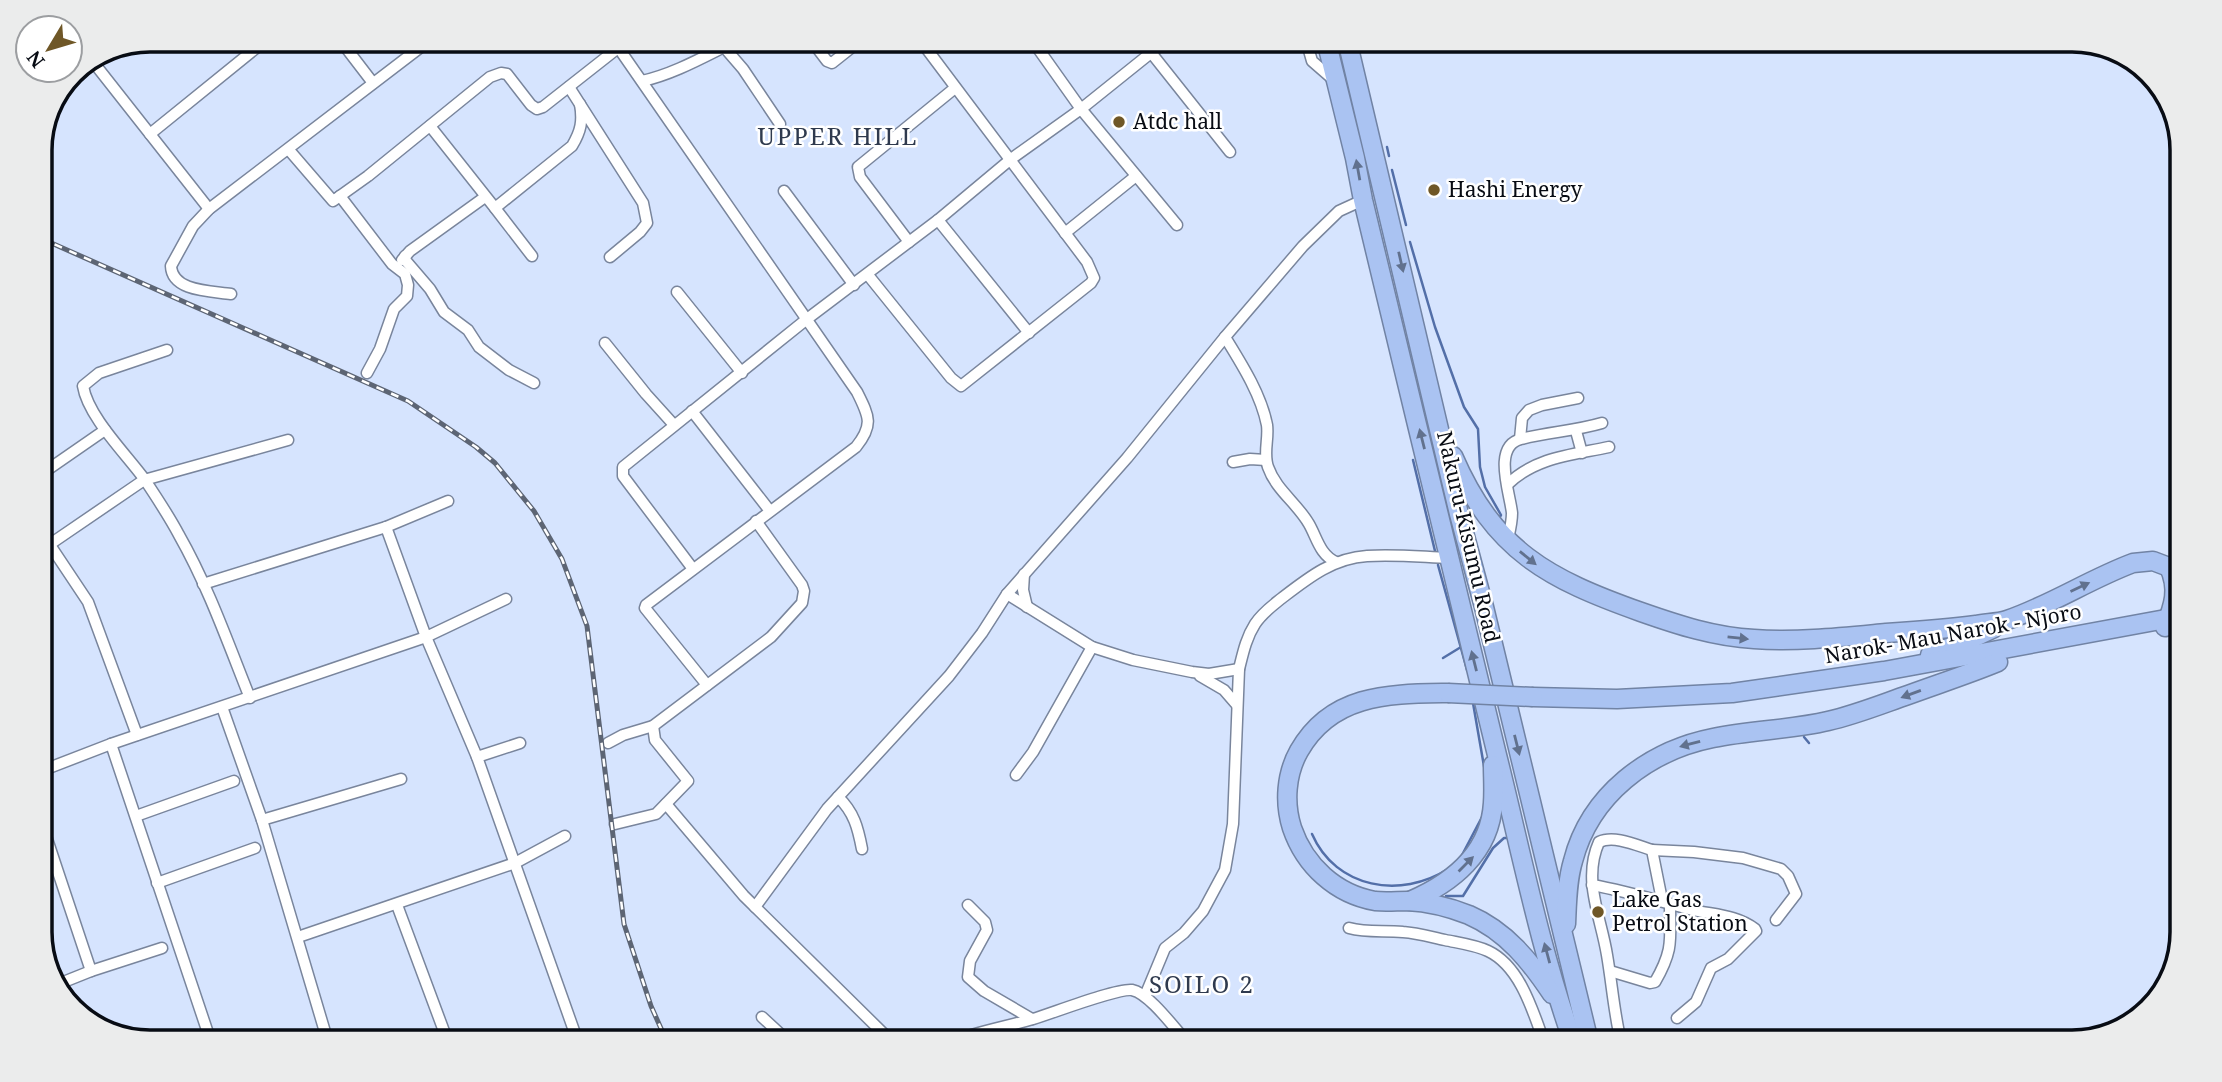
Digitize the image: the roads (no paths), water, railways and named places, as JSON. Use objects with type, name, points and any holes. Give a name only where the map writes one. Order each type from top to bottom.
[{"type":"highway","name":"Nakuru-Kisumu Road","points":[[1328,52],[1448,558],[1560,1006],[1569,1030]]},
{"type":"highway","name":"Nakuru-Kisumu Road","points":[[1350,52],[1459,514],[1586,1030]]},
{"type":"highway","points":[[1438,420],[1454,460],[1474,497],[1508,540],[1543,570],[1577,589],[1694,629],[1729,637],[1754,639],[1823,638],[2006,621]]},
{"type":"highway","points":[[1884,671],[1962,643],[2133,563],[2147,561],[2170,568]]},
{"type":"highway","name":"Narok- Mau Narok - Njoro","points":[[1560,1006],[1519,950],[1497,930],[1441,905],[1377,901],[1353,895],[1341,890],[1322,875],[1308,859],[1293,830],[1289,815],[1289,777],[1305,741],[1320,724],[1344,708],[1381,696],[1448,693],[1617,699],[1848,687],[1998,662],[2170,623]]},
{"type":"highway","name":"Narok- Mau Narok - Njoro","points":[[1732,693],[1884,671],[2170,623]]},
{"type":"highway","points":[[1564,945],[1569,882],[1577,849],[1593,816],[1615,789],[1634,772],[1678,747],[1714,738],[1790,729],[1830,721],[1998,662]]},
{"type":"highway","points":[[1410,901],[1430,892],[1456,874],[1475,856],[1481,845],[1493,803],[1495,746]]},
{"type":"street","points":[[150,134],[251,52]]},
{"type":"street","points":[[349,52],[373,83]]},
{"type":"street","points":[[232,294],[194,289],[179,282],[171,273],[171,266],[193,226],[209,209],[414,52]]},
{"type":"street","points":[[289,150],[333,201],[495,74],[507,74],[531,106],[544,107],[606,52]]},
{"type":"street","points":[[621,52],[857,392],[867,413],[868,430],[856,447],[645,606],[707,685]]},
{"type":"street","points":[[642,82],[709,52]]},
{"type":"street","points":[[731,52],[780,124]]},
{"type":"street","points":[[820,52],[832,63],[846,52]]},
{"type":"street","points":[[868,275],[958,385],[963,385],[1094,278],[1089,265],[929,52]]},
{"type":"street","points":[[1041,52],[1081,108],[1177,225]]},
{"type":"street","points":[[693,569],[623,476],[622,467],[807,319],[938,220],[1011,159],[1152,52]]},
{"type":"street","points":[[1309,52],[1312,61],[1336,82]]},
{"type":"street","points":[[1150,54],[1230,152]]},
{"type":"street","points":[[98,68],[209,209]]},
{"type":"street","points":[[569,87],[643,203],[646,214],[648,223],[610,257]]},
{"type":"street","points":[[909,242],[860,177],[859,167],[955,88]]},
{"type":"street","points":[[495,208],[572,146],[583,121],[580,104]]},
{"type":"street","points":[[430,126],[532,256]]},
{"type":"street","points":[[1065,233],[1136,176]]},
{"type":"street","points":[[784,191],[854,285]]},
{"type":"street","points":[[340,196],[392,264],[407,278],[407,296],[394,309],[380,349],[367,373]]},
{"type":"street","points":[[399,269],[405,256],[485,197]]},
{"type":"street","points":[[755,907],[838,797],[949,676],[982,633],[1007,594],[1127,458],[1225,337],[1325,223],[1339,211],[1363,200]]},
{"type":"street","points":[[938,220],[1028,333]]},
{"type":"street","points":[[405,256],[444,312],[468,330],[479,347],[509,370],[534,383]]},
{"type":"street","points":[[677,292],[742,373]]},
{"type":"street","points":[[1225,337],[1252,386],[1264,415],[1267,427],[1266,460],[1273,477],[1310,524],[1328,559],[1336,562]]},
{"type":"street","points":[[605,343],[674,425]]},
{"type":"street","points":[[167,350],[99,373],[83,387],[105,430],[144,480],[179,534],[203,584],[250,698]]},
{"type":"street","points":[[1520,439],[1522,418],[1529,410],[1578,398]]},
{"type":"street","points":[[692,411],[770,511]]},
{"type":"street","points":[[1508,540],[1512,523],[1506,454],[1510,446],[1520,439],[1576,431],[1602,423]]},
{"type":"street","points":[[53,466],[105,430]]},
{"type":"street","points":[[1576,431],[1582,453]]},
{"type":"street","points":[[53,543],[144,480],[288,440]]},
{"type":"street","points":[[1508,484],[1535,464],[1609,447]]},
{"type":"street","points":[[1233,462],[1266,460]]},
{"type":"street","points":[[203,584],[386,527],[448,501]]},
{"type":"street","points":[[608,743],[653,726],[771,637],[802,603],[802,585],[756,521]]},
{"type":"street","points":[[386,527],[426,637],[477,757],[574,1030]]},
{"type":"street","points":[[1145,996],[1166,948],[1184,933],[1203,911],[1225,870],[1233,824],[1239,669],[1250,632],[1266,610],[1315,573],[1336,562],[1367,556],[1448,558]]},
{"type":"street","points":[[53,558],[88,602],[137,735]]},
{"type":"street","points":[[1024,574],[1023,590],[1028,608]]},
{"type":"street","points":[[1007,594],[1092,647],[1133,660],[1192,672],[1209,674],[1239,669]]},
{"type":"street","points":[[53,766],[426,637],[506,599]]},
{"type":"street","points":[[1016,775],[1033,752],[1092,647]]},
{"type":"street","points":[[1192,672],[1224,690],[1238,706]]},
{"type":"street","points":[[222,707],[262,820],[324,1030]]},
{"type":"street","points":[[615,824],[652,816],[688,780],[655,740],[653,726]]},
{"type":"street","points":[[477,757],[520,743]]},
{"type":"street","points":[[111,744],[207,1030]]},
{"type":"street","points":[[262,820],[401,779]]},
{"type":"street","points":[[136,816],[234,781]]},
{"type":"street","points":[[838,797],[851,811],[862,849]]},
{"type":"street","points":[[666,804],[755,907],[880,1030]]},
{"type":"street","points":[[298,937],[514,863],[565,836]]},
{"type":"street","points":[[1619,1030],[1592,886],[1594,852],[1601,840],[1627,842],[1652,850],[1743,858],[1781,869],[1788,876],[1796,894],[1776,920]]},
{"type":"street","points":[[157,883],[255,848]]},
{"type":"street","points":[[1610,971],[1650,983],[1655,982],[1666,963],[1671,946],[1666,902],[1652,850]]},
{"type":"street","points":[[53,860],[90,971]]},
{"type":"street","points":[[1592,886],[1727,916],[1752,926],[1756,931],[1728,959],[1712,968],[1696,1002],[1677,1018]]},
{"type":"street","points":[[397,905],[444,1030]]},
{"type":"street","points":[[968,905],[985,922],[987,930],[970,961],[968,976],[984,991],[1032,1019]]},
{"type":"street","points":[[1349,928],[1371,932],[1408,932],[1487,951],[1507,966],[1521,986],[1539,1030]]},
{"type":"street","points":[[66,981],[162,948]]},
{"type":"street","points":[[986,1030],[1032,1019],[1116,992],[1132,990],[1145,996],[1176,1030]]},
{"type":"street","points":[[762,1017],[776,1030]]},
{"type":"waterway","points":[[1387,147],[1389,156]]},
{"type":"waterway","points":[[1392,170],[1406,225]]},
{"type":"waterway","points":[[1410,242],[1435,327],[1464,407],[1478,429],[1480,467],[1485,487],[1501,515],[1498,520]]},
{"type":"waterway","points":[[1413,460],[1435,551]]},
{"type":"waterway","points":[[1438,565],[1467,670]]},
{"type":"waterway","points":[[1443,658],[1461,647]]},
{"type":"waterway","points":[[1473,703],[1485,772]]},
{"type":"waterway","points":[[1804,737],[1809,743]]},
{"type":"waterway","points":[[1461,857],[1482,817]]},
{"type":"waterway","points":[[1312,834],[1323,853],[1337,867],[1353,877],[1371,883],[1391,886],[1410,884],[1448,869]]},
{"type":"waterway","points":[[1446,896],[1463,896],[1493,848],[1504,838],[1510,838]]},
{"type":"railway","points":[[53,244],[408,401],[495,463],[534,511],[562,559],[587,626],[624,924],[662,1030]]},
{"type":"place","name":"Atdc hall","points":[[1119,122]]},
{"type":"place","name":"Hashi Energy","points":[[1434,190]]},
{"type":"place","name":"Lake Gas Petrol Station","points":[[1598,912]]},
{"type":"district","name":"UPPER HILL","points":[[838,137]]},
{"type":"district","name":"SOILO 2","points":[[1202,985]]}]
